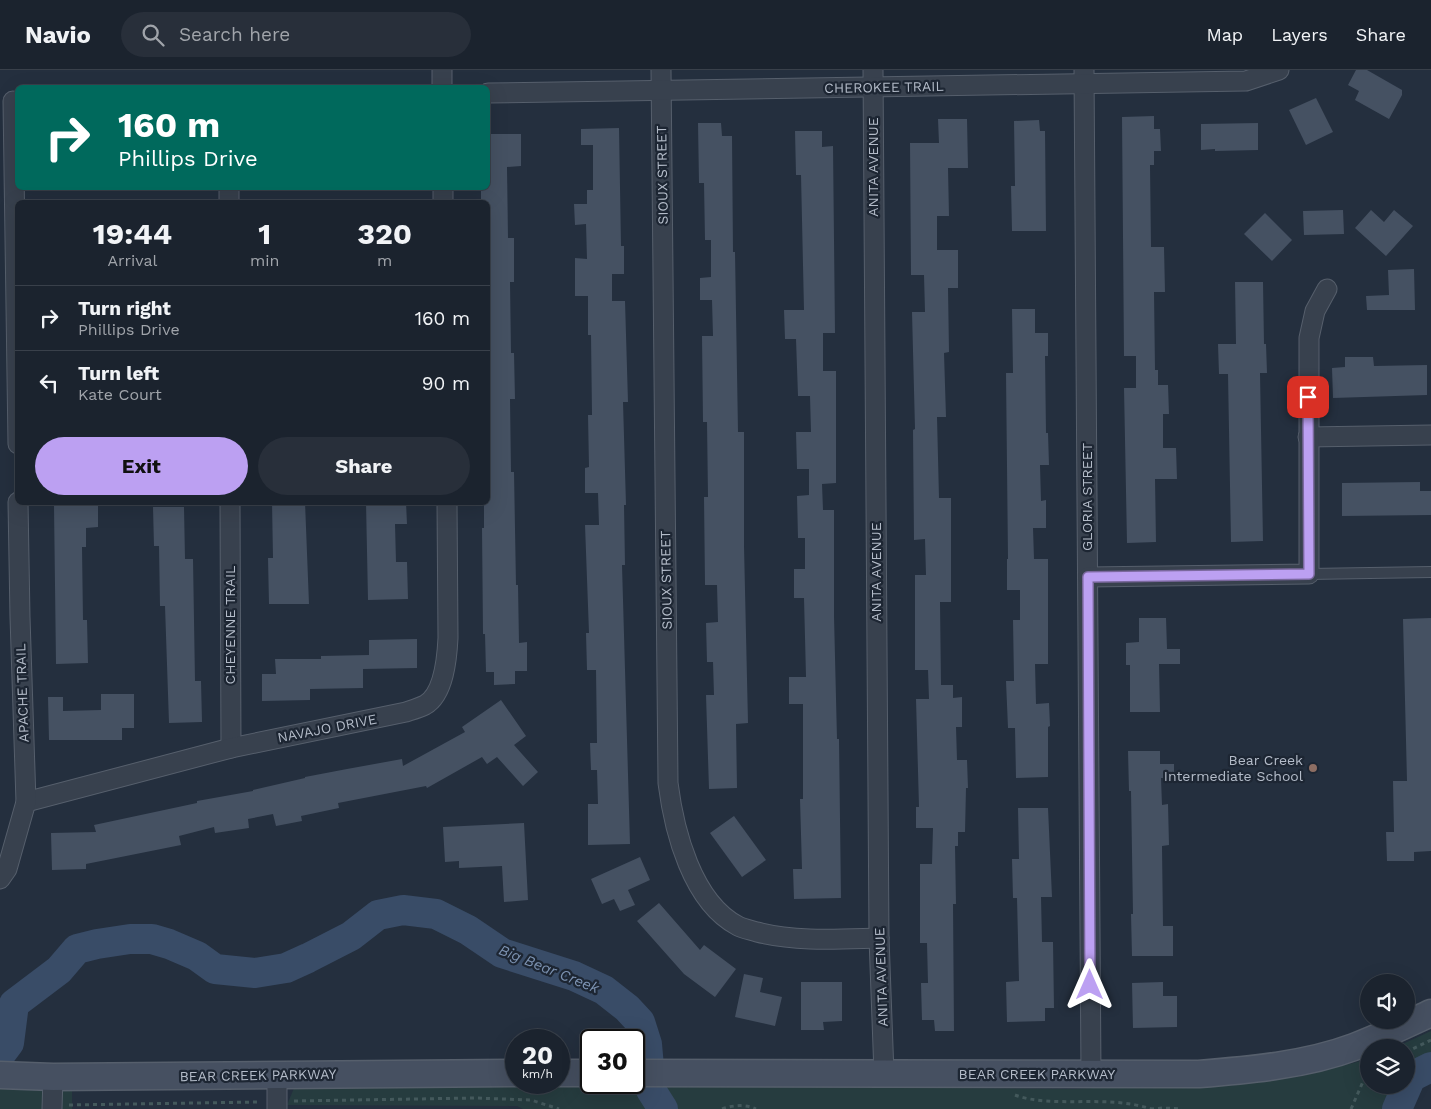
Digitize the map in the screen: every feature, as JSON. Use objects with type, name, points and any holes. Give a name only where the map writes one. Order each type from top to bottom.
[{"type":"main road","name":"BEAR CREEK PARKWAY","points":[[645,1073],[1199,1074],[1249,1070],[1302,1061],[1352,1048],[1431,1013]]},
{"type":"main road","name":"BEAR CREEK PARKWAY","points":[[7,1075],[53,1077],[505,1074]]},
{"type":"street","points":[[442,70],[442,85]]},
{"type":"street","name":"SIOUX STREET","points":[[660,70],[668,783],[677,833],[700,888],[709,903],[739,927],[796,938],[879,938]]},
{"type":"street","name":"CHEROKEE TRAIL","points":[[490,93],[661,90],[873,78],[1084,77],[1246,81],[1279,70]]},
{"type":"street","name":"GLORIA STREET","points":[[1084,77],[1090,1074]]},
{"type":"street","name":"ANITA AVENUE","points":[[873,78],[879,938],[884,1074]]},
{"type":"street","points":[[10,101],[15,315]]},
{"type":"street","points":[[1088,577],[1309,574],[1309,338],[1315,311],[1327,289]]},
{"type":"street","points":[[1308,437],[1431,435]]},
{"type":"street","name":"APACHE TRAIL","points":[[0,879],[7,869],[26,802],[18,505]]},
{"type":"street","name":"CHEYENNE TRAIL","points":[[230,505],[231,748]]},
{"type":"street","name":"NAVAJO DRIVE","points":[[26,802],[231,748],[406,712],[426,705],[434,695],[443,673],[446,659],[448,638],[447,505]]},
{"type":"street","points":[[277,1075],[278,1105]]},
{"type":"street","points":[[52,1107],[53,1077]]},
{"type":"lane","points":[[1309,574],[1431,572]]},
{"type":"path","points":[[1415,1048],[1431,1040]]},
{"type":"path","points":[[1351,1109],[1360,1088]]},
{"type":"path","points":[[1009,1090],[1022,1100],[1036,1105],[1130,1104],[1151,1109],[1182,1109]]},
{"type":"path","points":[[52,1107],[278,1105],[475,1098],[531,1100],[559,1109]]},
{"type":"path","points":[[722,1109],[733,1105],[750,1106],[756,1109]]},
{"type":"green space","points":[[1431,1031],[1431,1067],[1415,1075],[1415,1039]]},
{"type":"green space","points":[[1360,1061],[1360,1094],[1404,1094],[1397,1109],[523,1109],[517,1106],[287,1105],[294,1088],[505,1087],[505,1094],[570,1094],[570,1086],[580,1086],[580,1094],[645,1094],[645,1086],[1074,1089],[1298,1077]]},
{"type":"green space","points":[[0,1089],[72,1089],[72,1109],[0,1109]]},
{"type":"building","points":[[1356,70],[1367,70],[1402,90],[1402,95],[1389,119],[1355,100],[1359,91],[1348,85]]},
{"type":"building","points":[[1316,98],[1333,132],[1306,145],[1289,110]]},
{"type":"building","points":[[1154,116],[1154,129],[1160,129],[1161,151],[1154,151],[1154,165],[1150,165],[1151,247],[1164,247],[1165,292],[1154,292],[1155,370],[1158,370],[1158,385],[1168,385],[1169,414],[1163,414],[1163,448],[1176,448],[1177,479],[1155,479],[1156,542],[1127,543],[1124,388],[1136,388],[1136,356],[1124,356],[1122,117]]},
{"type":"building","points":[[938,119],[967,119],[968,168],[948,168],[949,216],[937,216],[937,250],[958,250],[958,288],[948,288],[949,352],[944,353],[946,417],[937,417],[939,498],[951,498],[951,602],[940,602],[941,685],[953,685],[953,698],[962,697],[962,727],[956,727],[957,760],[967,760],[968,788],[966,788],[965,832],[958,832],[958,846],[955,846],[956,904],[953,904],[954,1031],[935,1031],[934,1020],[922,1020],[921,983],[928,983],[927,943],[920,943],[920,864],[932,864],[933,828],[916,828],[916,807],[919,807],[916,699],[929,699],[928,670],[915,670],[915,575],[926,575],[925,539],[914,540],[913,430],[915,429],[912,312],[925,312],[924,275],[911,275],[910,143],[939,143]]},
{"type":"building","points":[[1039,120],[1040,131],[1045,131],[1046,231],[1012,231],[1011,186],[1015,186],[1014,121]]},
{"type":"building","points":[[698,123],[721,123],[722,136],[732,136],[738,432],[744,432],[744,546],[748,723],[736,724],[737,788],[709,789],[706,695],[714,695],[713,662],[707,662],[706,623],[718,622],[717,585],[705,585],[704,497],[708,497],[707,422],[703,422],[702,336],[713,336],[712,300],[700,300],[700,278],[711,277],[711,240],[705,240],[704,183],[699,183]]},
{"type":"building","points":[[1258,123],[1258,150],[1201,150],[1201,124]]},
{"type":"building","points":[[619,128],[621,246],[624,246],[624,274],[612,274],[612,301],[625,301],[628,402],[623,402],[626,505],[624,505],[625,565],[622,565],[630,844],[588,845],[588,804],[598,804],[597,770],[591,770],[590,743],[597,743],[596,670],[587,670],[586,633],[589,633],[585,525],[599,525],[598,493],[585,493],[585,468],[589,467],[588,415],[592,415],[591,335],[588,335],[588,296],[575,296],[575,258],[587,259],[586,224],[575,225],[574,204],[587,204],[587,190],[593,190],[593,145],[581,145],[581,129]]},
{"type":"building","points":[[795,131],[822,131],[822,147],[833,146],[835,333],[823,333],[823,371],[836,371],[836,483],[822,484],[823,510],[834,510],[834,616],[837,739],[839,739],[841,898],[794,899],[793,869],[802,869],[800,799],[803,799],[803,704],[789,704],[789,677],[806,677],[804,598],[794,598],[794,569],[805,569],[805,538],[798,538],[797,496],[809,495],[809,469],[797,469],[796,432],[811,432],[810,396],[798,396],[796,339],[785,339],[784,310],[804,310],[801,175],[796,175]]},
{"type":"building","points":[[490,134],[521,134],[521,166],[507,167],[508,238],[514,238],[514,282],[510,282],[511,353],[514,353],[515,399],[510,399],[511,472],[514,472],[519,643],[527,642],[527,671],[515,671],[515,684],[494,685],[494,672],[486,672],[485,634],[483,634],[482,528],[484,528],[484,505],[490,505],[490,200],[481,200],[481,190],[490,190]]},
{"type":"building","points":[[1343,210],[1344,234],[1304,235],[1303,211]]},
{"type":"building","points":[[1371,210],[1384,222],[1394,210],[1413,226],[1386,256],[1355,228]]},
{"type":"building","points":[[1265,213],[1292,240],[1272,261],[1244,234]]},
{"type":"building","points":[[1414,269],[1415,310],[1367,310],[1366,296],[1389,295],[1388,270]]},
{"type":"building","points":[[1235,282],[1263,282],[1264,344],[1266,344],[1267,373],[1260,373],[1263,541],[1231,542],[1228,374],[1219,374],[1218,344],[1236,344]]},
{"type":"building","points":[[1012,309],[1035,309],[1035,333],[1048,333],[1048,356],[1045,356],[1046,433],[1048,433],[1049,465],[1040,465],[1041,501],[1046,500],[1046,528],[1033,528],[1034,559],[1048,559],[1048,664],[1035,664],[1036,704],[1049,703],[1048,777],[1016,778],[1015,728],[1008,728],[1006,681],[1014,681],[1013,620],[1020,620],[1020,590],[1007,590],[1006,373],[1013,373]]},
{"type":"building","points":[[1345,357],[1373,357],[1374,366],[1427,365],[1427,395],[1333,398],[1332,368],[1345,367]]},
{"type":"building","points":[[1420,482],[1420,491],[1431,491],[1431,515],[1342,516],[1342,483]]},
{"type":"building","points":[[272,505],[305,505],[309,604],[269,604],[268,558],[273,558]]},
{"type":"building","points":[[366,505],[406,505],[407,524],[395,524],[396,562],[407,562],[408,599],[368,600]]},
{"type":"building","points":[[54,506],[98,506],[98,527],[86,528],[86,547],[82,547],[83,620],[87,620],[88,663],[56,664]]},
{"type":"building","points":[[153,507],[184,507],[185,559],[193,559],[195,681],[201,681],[202,722],[169,723],[165,606],[160,606],[159,546],[154,546]]},
{"type":"building","points":[[1139,618],[1166,618],[1167,649],[1180,649],[1180,664],[1159,664],[1160,712],[1130,712],[1130,665],[1126,665],[1126,643],[1139,642]]},
{"type":"building","points":[[1431,618],[1431,851],[1414,852],[1414,861],[1387,861],[1386,832],[1394,832],[1393,781],[1407,781],[1403,619]]},
{"type":"building","points":[[417,639],[417,668],[363,669],[363,688],[310,689],[310,700],[262,701],[262,674],[276,674],[275,659],[321,659],[321,656],[369,655],[369,640]]},
{"type":"building","points":[[101,694],[134,694],[134,728],[122,728],[122,740],[49,740],[48,697],[63,697],[63,711],[101,710]]},
{"type":"building","points":[[501,700],[526,736],[514,745],[538,772],[523,786],[497,757],[487,764],[482,757],[427,788],[426,786],[338,803],[339,808],[301,816],[302,821],[276,826],[273,814],[248,819],[249,828],[215,833],[214,827],[179,836],[181,845],[86,864],[86,869],[52,870],[51,833],[96,832],[94,825],[347,769],[402,759],[403,766],[465,732],[462,727]]},
{"type":"building","points":[[1128,751],[1160,751],[1160,764],[1174,764],[1174,778],[1161,778],[1162,805],[1168,804],[1169,845],[1162,846],[1163,926],[1173,926],[1173,956],[1132,956],[1131,791],[1129,791]]},
{"type":"building","points":[[1018,808],[1048,808],[1052,897],[1041,897],[1042,942],[1053,942],[1054,1008],[1045,1008],[1045,1021],[1007,1022],[1006,982],[1019,981],[1017,898],[1013,898],[1012,859],[1019,859]]},
{"type":"building","points":[[734,816],[766,860],[742,877],[710,833]]},
{"type":"building","points":[[524,823],[528,900],[504,902],[502,866],[459,868],[459,861],[445,862],[443,827]]},
{"type":"building","points":[[640,857],[650,880],[628,890],[635,905],[620,911],[614,899],[602,904],[591,879]]},
{"type":"building","points":[[659,903],[700,950],[704,945],[736,969],[715,997],[684,974],[637,921]]},
{"type":"building","points":[[744,974],[763,978],[760,992],[782,997],[775,1026],[735,1017]]},
{"type":"building","points":[[801,982],[842,982],[842,1021],[823,1022],[824,1030],[801,1030]]},
{"type":"building","points":[[1163,982],[1163,996],[1177,996],[1177,1027],[1133,1028],[1132,983]]},
{"type":"waterway","name":"Big Bear Creek","points":[[0,1055],[9,1043],[14,1004],[59,970],[77,949],[130,939],[152,939],[197,956],[215,969],[255,973],[286,968],[351,936],[378,915],[403,910],[436,914],[468,930],[502,953],[574,976],[604,990],[627,1008],[640,1022],[647,1044],[651,1090],[663,1109]]},
{"type":"waterway","name":"Big Bear Creek","points":[[1397,1109],[1411,1077],[1431,1067]]},
{"type":"place","name":"Bear Creek Intermediate School","points":[[1313,768]]},
{"type":"route","points":[[1090,985],[1088,577],[1309,574],[1308,397]]}]
